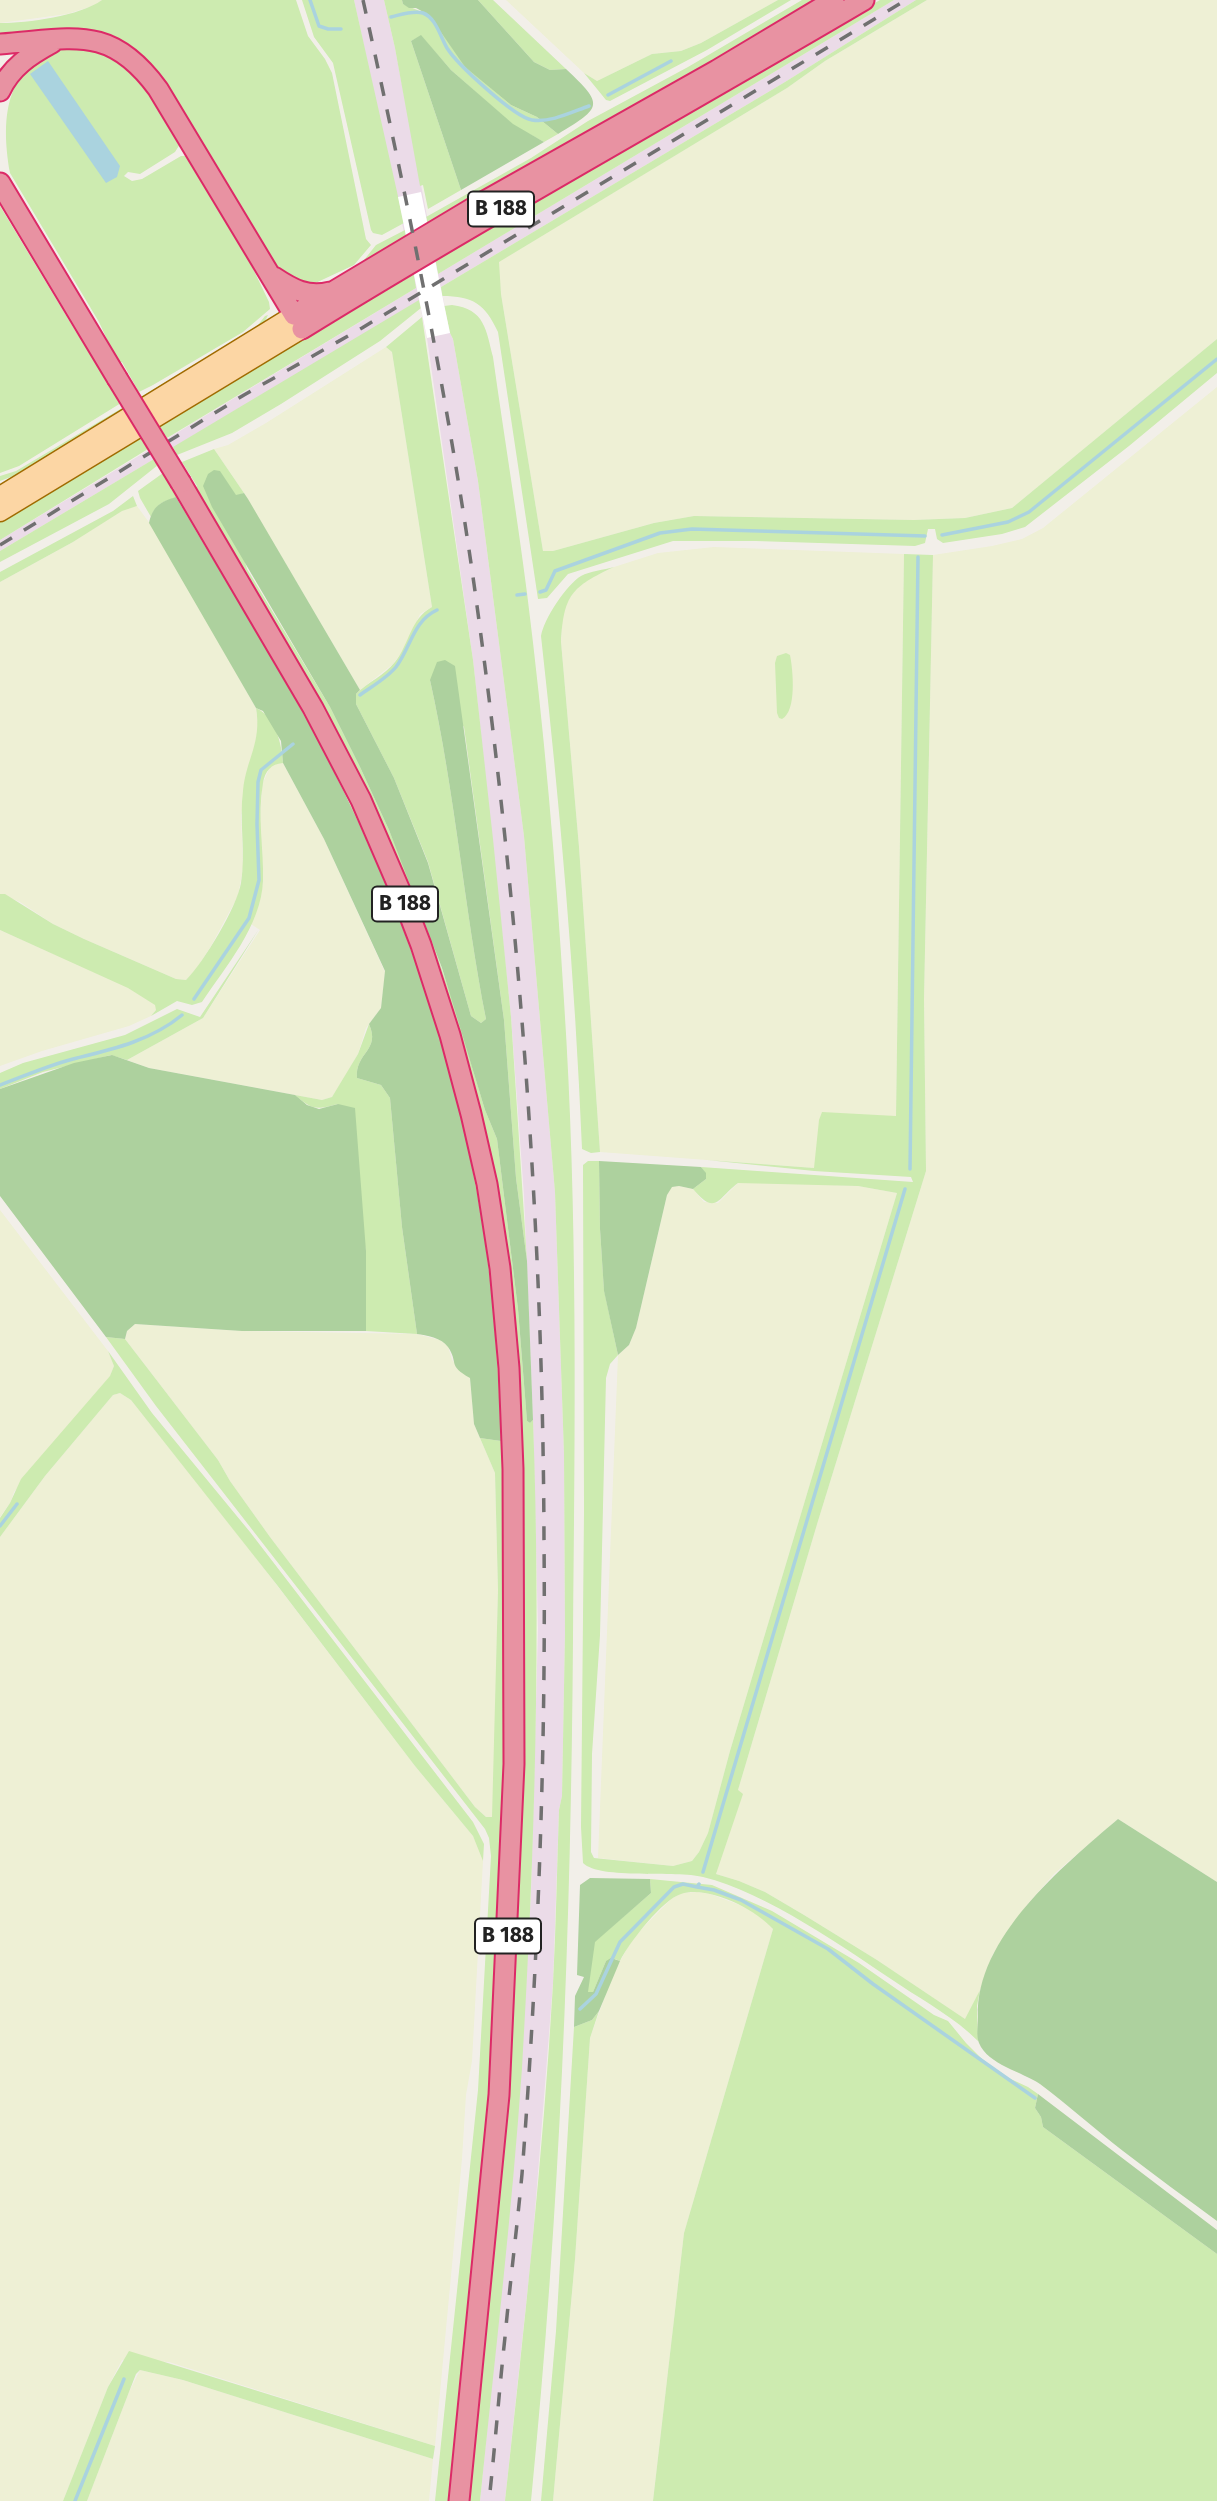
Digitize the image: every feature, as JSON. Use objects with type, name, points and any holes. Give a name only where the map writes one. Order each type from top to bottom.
[{"type":"highway","name":"B 188","points":[[298,322],[336,290],[529,175],[717,70],[834,0]]},
{"type":"highway","name":"B 188","points":[[298,322],[713,89],[864,0]]},
{"type":"highway","points":[[0,44],[84,38],[112,46],[137,62],[159,89],[298,322]]},
{"type":"highway","points":[[0,90],[11,72],[23,60],[58,40]]},
{"type":"highway","name":"B 188","points":[[0,183],[313,708],[361,800],[421,944],[450,1035],[488,1184],[500,1268],[510,1380],[513,1456],[514,1764],[499,2095],[459,2501]]},
{"type":"highway","points":[[270,275],[292,289],[309,294],[336,290]]},
{"type":"main road","name":"B 188","points":[[0,496],[298,322]]},
{"type":"main road","name":"B 188","points":[[0,512],[298,322]]},
{"type":"main road","name":"B 188","points":[[0,485],[27,479]]},
{"type":"shaded area","points":[[354,0],[384,0],[438,274],[894,0],[916,0],[785,82],[441,287],[478,481],[524,836],[555,1192],[564,1454],[562,1796],[559,1810],[553,1983],[532,2249],[505,2501],[480,2501],[515,2150],[531,1893],[538,1629],[533,1420],[524,1195],[511,1017],[473,660],[427,338],[419,301],[0,551],[0,540],[416,288]]},
{"type":"green space","points":[[0,0],[102,0],[96,5],[67,14],[0,23]]},
{"type":"green space","points":[[102,0],[296,0],[308,36],[332,73],[366,239],[371,245],[354,265],[309,286],[287,279],[273,263],[130,47],[0,40],[0,23],[25,22],[67,14]]},
{"type":"green space","points":[[302,0],[354,0],[404,223],[382,235],[371,230],[333,63],[314,37]]},
{"type":"green space","points":[[384,0],[402,0],[403,4],[429,15],[466,67],[511,105],[537,117],[558,134],[544,142],[513,125],[451,70],[421,36],[411,41],[461,190],[428,209],[423,185],[420,186]]},
{"type":"green space","points":[[402,0],[478,0],[534,62],[550,70],[566,69],[592,98],[590,111],[584,118],[558,134],[537,117],[511,105],[465,67],[429,15],[416,8],[409,8]]},
{"type":"green space","points":[[478,0],[493,0],[566,69],[550,70],[534,62]]},
{"type":"green space","points":[[506,0],[778,0],[701,43],[681,51],[652,54],[597,81],[584,73]]},
{"type":"green space","points":[[778,0],[791,0],[707,50],[610,101],[606,100],[584,73],[597,81],[652,54],[681,51],[701,43]]},
{"type":"green space","points":[[802,0],[818,0],[428,227],[426,217],[531,158],[588,121],[688,67]]},
{"type":"green space","points":[[880,0],[894,0],[438,274],[435,257]]},
{"type":"green space","points":[[916,0],[927,0],[499,262],[501,294],[543,551],[553,551],[654,523],[694,516],[914,520],[965,518],[1012,508],[1217,339],[1217,373],[1025,527],[1002,534],[943,543],[937,539],[935,529],[928,529],[925,543],[915,546],[673,541],[568,574],[547,598],[538,599],[498,332],[483,308],[470,300],[442,296],[441,287],[785,82]]},
{"type":"green space","points":[[927,0],[1217,0],[1217,339],[1012,508],[965,518],[914,520],[694,516],[654,523],[553,551],[543,551],[498,262],[787,88],[825,61]]},
{"type":"green space","points":[[421,35],[451,70],[513,124],[544,142],[461,190],[411,41]]},
{"type":"green space","points":[[68,46],[102,50],[135,71],[182,141],[175,152],[140,174],[128,172],[124,176],[132,181],[142,179],[181,156],[188,156],[231,223],[269,302],[270,309],[243,332],[139,392],[122,362],[118,363],[99,322],[10,173],[6,131],[12,94],[31,65],[47,54]]},
{"type":"green space","points":[[0,206],[76,332],[105,371],[103,373],[121,403],[19,466],[0,473]]},
{"type":"green space","points":[[405,230],[407,240],[334,284],[318,287],[360,265],[376,245]]},
{"type":"green space","points":[[413,269],[416,288],[167,438],[158,424]]},
{"type":"green space","points":[[419,300],[421,308],[380,341],[232,433],[177,455],[173,447]]},
{"type":"green space","points":[[444,306],[463,307],[478,316],[486,330],[493,357],[519,534],[539,695],[553,848],[572,1160],[574,1479],[570,1854],[557,2178],[531,2501],[505,2501],[544,2114],[553,1984],[559,1810],[562,1796],[564,1454],[555,1192],[524,836],[478,481],[453,339]]},
{"type":"green space","points":[[268,315],[263,325],[55,452],[16,475],[0,481],[0,476],[16,471],[245,335]]},
{"type":"green space","points":[[422,317],[473,660],[493,839],[511,1017],[527,1261],[516,1178],[504,1020],[464,727],[430,680],[486,1019],[481,1023],[471,1016],[428,862],[394,778],[356,704],[356,694],[395,662],[419,618],[432,607],[392,352],[386,347]]},
{"type":"green space","points":[[386,347],[392,352],[432,607],[420,614],[404,649],[393,664],[360,690],[244,493],[214,449],[228,445],[266,423]]},
{"type":"green space","points":[[1217,387],[1217,1882],[1118,1819],[1054,1874],[1026,1906],[993,1954],[966,2020],[877,1960],[765,1892],[716,1874],[738,1790],[818,1521],[926,1171],[924,999],[933,555],[1022,539],[1043,528]]},
{"type":"green space","points":[[139,434],[148,449],[0,540],[0,519]]},
{"type":"green space","points":[[214,449],[244,493],[236,496],[220,472],[247,569],[330,707],[389,830],[423,914],[485,1110],[497,1139],[518,1309],[527,1421],[530,1423],[533,1420],[536,1663],[533,1825],[522,2068],[480,2501],[467,2501],[523,1718],[523,1458],[514,1308],[502,1228],[442,983],[195,489],[197,486],[182,462]]},
{"type":"green space","points":[[154,459],[158,465],[109,504],[0,562],[0,551]]},
{"type":"green space","points":[[214,470],[220,471],[236,495],[244,493],[248,499],[360,690],[356,694],[356,704],[394,778],[428,863],[471,1016],[481,1023],[486,1019],[430,680],[437,662],[445,660],[455,666],[504,1020],[516,1178],[527,1261],[533,1420],[530,1423],[527,1421],[518,1309],[497,1139],[485,1110],[442,968],[389,830],[360,767],[330,707],[212,507],[203,486],[208,474]]},
{"type":"green space","points":[[163,473],[177,497],[158,505],[151,517],[138,491]]},
{"type":"green space","points":[[133,496],[137,506],[122,511],[73,542],[0,582],[0,572],[113,511]]},
{"type":"green space","points":[[176,497],[325,754],[371,851],[418,972],[456,1097],[471,1160],[491,1288],[501,1441],[480,1438],[474,1424],[470,1378],[456,1367],[448,1347],[438,1339],[417,1334],[402,1227],[390,1098],[381,1085],[357,1078],[357,1069],[372,1040],[369,1024],[381,1008],[385,971],[324,839],[283,763],[281,741],[263,711],[256,708],[149,523],[158,506]]},
{"type":"green space","points":[[185,505],[225,570],[349,790],[414,945],[461,1100],[485,1218],[506,1413],[508,1729],[494,2067],[453,2501],[435,2501],[478,2090],[491,1856],[489,1838],[485,1829],[156,1406],[106,1337],[125,1339],[218,1460],[270,1537],[475,1807],[486,1817],[492,1817],[498,1590],[495,1473],[480,1438],[501,1441],[491,1287],[477,1198],[459,1113],[407,940],[385,882],[345,793],[316,737],[262,640],[182,508]]},
{"type":"green space","points":[[137,506],[159,536],[256,708],[258,723],[258,736],[241,815],[243,868],[238,896],[211,946],[186,980],[176,979],[84,939],[53,924],[20,902],[0,894],[0,582],[73,542],[122,510]]},
{"type":"green space","points":[[714,547],[904,554],[896,1117],[814,1168],[600,1152],[579,847],[561,642],[562,616],[566,604],[585,580],[614,567],[658,553]]},
{"type":"green space","points":[[904,554],[933,555],[924,999],[926,1171],[818,1521],[738,1790],[743,1794],[716,1874],[765,1892],[877,1960],[965,2019],[980,1990],[977,2006],[978,2041],[950,2018],[831,1939],[753,1895],[703,1877],[622,1873],[592,1868],[583,1863],[581,1827],[583,1165],[588,1161],[599,1161],[604,1290],[618,1355],[610,1364],[606,1378],[600,1635],[592,1754],[591,1852],[594,1858],[673,1866],[692,1861],[708,1833],[730,1751],[897,1193],[858,1186],[738,1183],[721,1199],[712,1203],[707,1202],[693,1189],[706,1179],[701,1167],[913,1182],[911,1177],[707,1160],[814,1168],[822,1112],[896,1116]]},
{"type":"green space","points":[[614,567],[588,581],[572,594],[564,613],[561,642],[579,847],[600,1152],[591,1153],[582,1149],[566,892],[541,636],[551,612],[575,580],[589,573]]},
{"type":"green space","points":[[786,653],[790,655],[793,690],[790,708],[782,719],[777,713],[775,663],[777,656]]},
{"type":"green space","points":[[256,708],[273,724],[283,763],[269,769],[263,783],[261,898],[241,945],[202,1002],[192,1005],[177,1001],[151,1016],[156,1010],[155,1005],[128,988],[0,930],[0,894],[5,894],[53,924],[84,939],[176,979],[186,980],[219,934],[241,883],[242,802],[257,731]]},
{"type":"green space","points":[[283,763],[324,839],[385,972],[381,1008],[366,1028],[358,1054],[342,1082],[332,1097],[322,1100],[149,1068],[127,1060],[203,1018],[260,930],[251,924],[263,883],[260,828],[262,785],[270,767]]},
{"type":"green space","points":[[259,929],[203,1018],[127,1060],[111,1055],[43,1072],[0,1089],[0,1073],[23,1063],[125,1035],[177,1009],[200,1017]]},
{"type":"green space","points":[[0,930],[128,987],[156,1005],[156,1010],[151,1016],[129,1026],[0,1066]]},
{"type":"green space","points":[[369,1024],[372,1040],[357,1069],[357,1078],[381,1085],[390,1098],[402,1227],[417,1334],[366,1331],[366,1251],[338,1104],[315,1107],[295,1095],[322,1100],[332,1097],[358,1054]]},
{"type":"green space","points":[[112,1055],[149,1068],[295,1095],[307,1105],[319,1109],[338,1104],[355,1108],[366,1251],[366,1331],[242,1331],[135,1324],[127,1331],[125,1339],[106,1337],[0,1196],[0,1089],[74,1063]]},
{"type":"green space","points":[[599,1161],[701,1167],[706,1173],[706,1179],[693,1189],[672,1187],[667,1195],[636,1328],[629,1345],[618,1355],[604,1291]]},
{"type":"green space","points":[[738,1183],[858,1186],[897,1193],[730,1751],[708,1833],[692,1861],[673,1866],[598,1858],[618,1355],[629,1345],[636,1328],[671,1187],[693,1189],[704,1202],[718,1203]]},
{"type":"green space","points":[[0,1210],[108,1351],[114,1366],[110,1377],[14,1492],[0,1517]]},
{"type":"green space","points":[[135,1324],[242,1331],[417,1334],[440,1340],[448,1346],[452,1360],[470,1378],[474,1424],[495,1473],[498,1590],[493,1817],[486,1817],[475,1807],[270,1537],[218,1460],[125,1339],[127,1331]]},
{"type":"green space","points":[[108,1351],[152,1413],[250,1532],[473,1822],[484,1844],[483,1861],[473,1836],[415,1766],[131,1400],[120,1393],[113,1395],[45,1476],[0,1537],[0,1518],[21,1479],[110,1376],[114,1366]]},
{"type":"green space","points":[[120,1393],[131,1400],[240,1537],[415,1766],[473,1836],[480,1850],[483,1861],[472,2061],[466,2095],[435,2446],[169,2362],[122,2360],[108,2387],[63,2501],[0,2501],[0,1537],[45,1476],[113,1395]]},
{"type":"green space","points":[[1118,1819],[1217,1882],[1217,2221],[1123,2151],[1040,2084],[990,2057],[978,2040],[981,1988],[991,1959],[1006,1932],[1049,1881]]},
{"type":"green space","points":[[590,1878],[650,1879],[651,1893],[595,1942],[588,1992],[593,1992],[606,1961],[611,1958],[620,1961],[599,2011],[592,2020],[574,2027],[575,1996],[584,1977],[577,1975],[580,1885]]},
{"type":"green space","points":[[650,1879],[712,1885],[772,1911],[859,1963],[934,2015],[948,2021],[982,2059],[1002,2075],[1038,2094],[1035,2108],[1043,2127],[1217,2254],[1217,2501],[653,2501],[684,2233],[773,1929],[755,1914],[717,1896],[692,1892],[681,1894],[656,1913],[630,1944],[620,1961],[606,1961],[593,1992],[587,1992],[594,1942],[651,1893]]},
{"type":"green space","points":[[697,1892],[745,1907],[764,1919],[773,1929],[684,2233],[653,2501],[553,2501],[575,2259],[590,2038],[613,1974],[633,1938],[671,1899],[681,1893]]},
{"type":"green space","points":[[599,2011],[590,2038],[575,2259],[553,2501],[541,2501],[556,2331],[574,2027],[592,2020]]},
{"type":"green space","points":[[1038,2094],[1217,2230],[1217,2254],[1043,2127],[1035,2108]]},
{"type":"green space","points":[[129,2351],[435,2446],[433,2459],[183,2380],[140,2370],[136,2374],[87,2501],[63,2501],[108,2387]]},
{"type":"green space","points":[[140,2370],[183,2380],[433,2459],[429,2501],[87,2501]]},
{"type":"water","points":[[48,61],[120,166],[117,177],[106,183],[30,74]]},
{"type":"pier","points":[[421,192],[450,333],[427,338],[398,197]]},
{"type":"waterway","points":[[310,0],[319,26],[341,29]]},
{"type":"waterway","points":[[391,17],[415,12],[427,15],[447,48],[462,66],[486,89],[524,117],[546,120],[589,106]]},
{"type":"waterway","points":[[608,95],[671,61]]},
{"type":"waterway","points":[[942,535],[1008,522],[1029,512],[1217,359]]},
{"type":"waterway","points":[[540,592],[546,590],[555,571],[660,533],[692,529],[925,536]]},
{"type":"waterway","points":[[910,1169],[918,557]]},
{"type":"waterway","points":[[517,595],[525,594]]},
{"type":"waterway","points":[[360,695],[384,679],[396,667],[417,628],[437,610]]},
{"type":"waterway","points":[[194,999],[249,918],[259,880],[257,824],[258,782],[261,770],[293,744]]},
{"type":"waterway","points":[[0,1085],[58,1063],[132,1042],[158,1031],[182,1015]]},
{"type":"waterway","points":[[703,1872],[905,1189]]},
{"type":"waterway","points":[[0,1526],[17,1504]]},
{"type":"waterway","points":[[580,2009],[596,1994],[620,1942],[674,1887],[683,1884],[697,1887],[699,1884]]},
{"type":"waterway","points":[[697,1887],[741,1900],[828,1949],[873,1984],[1035,2098]]},
{"type":"waterway","points":[[75,2501],[124,2379]]},
{"type":"railway","points":[[363,0],[424,291],[474,584],[490,703],[515,942],[533,1182],[543,1422],[544,1700],[540,1858],[522,2174],[489,2501]]},
{"type":"railway","points":[[0,545],[244,395],[362,328],[906,0]]}]
